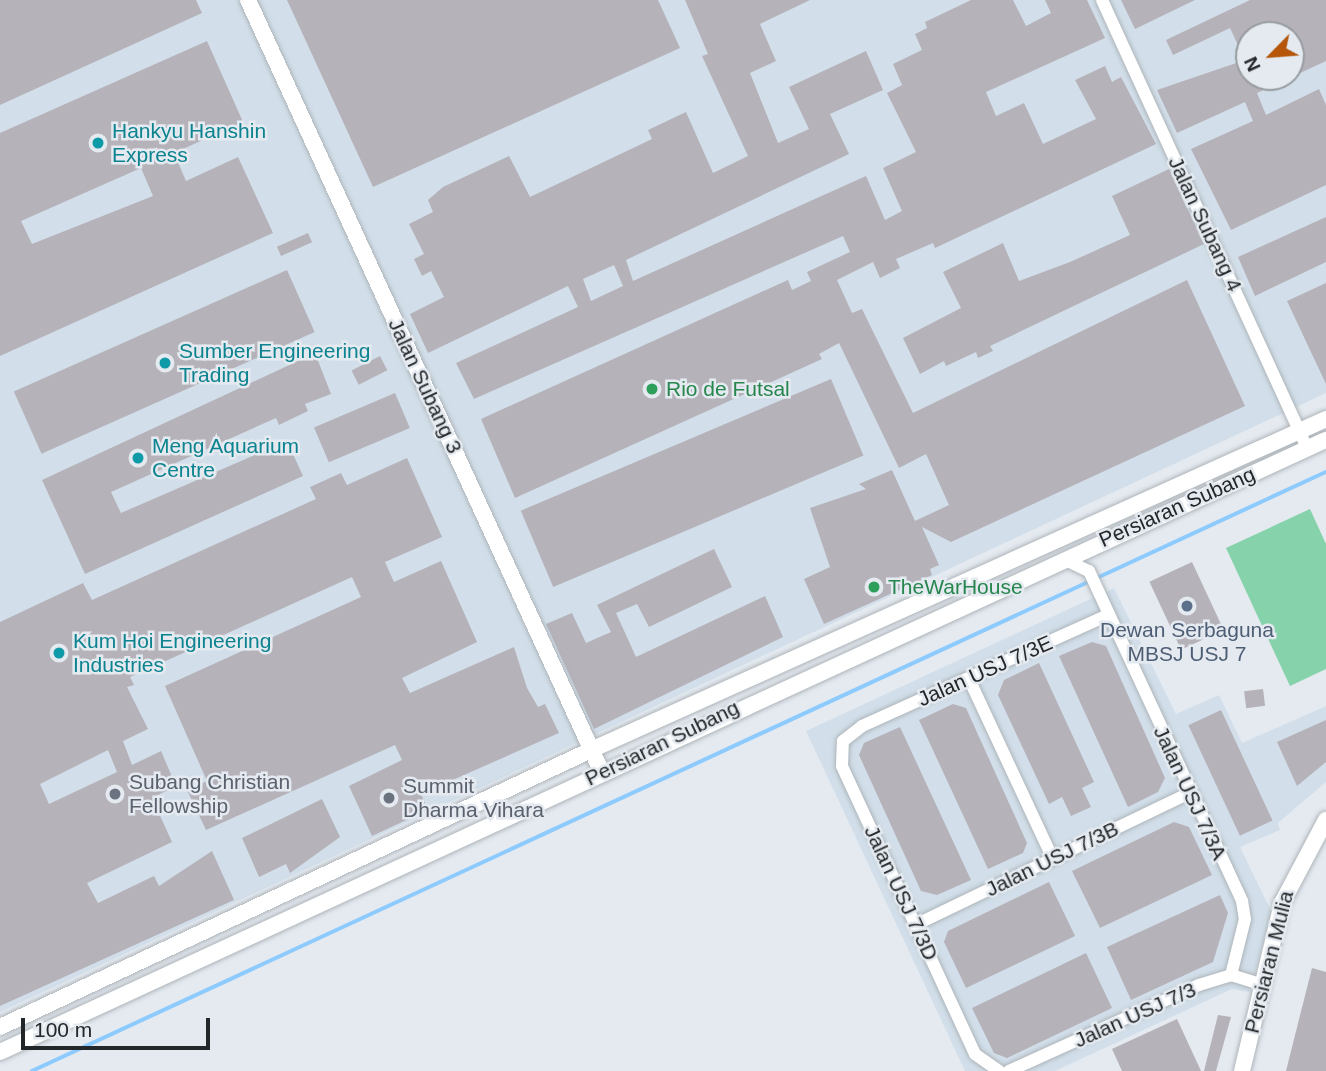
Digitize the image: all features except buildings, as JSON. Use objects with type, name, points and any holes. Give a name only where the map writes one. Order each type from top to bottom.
[{"type":"street","name":"Jalan Subang 3","points":[[248,0],[602,773]]},
{"type":"street","name":"Jalan Subang 4","points":[[1102,0],[1307,448]]},
{"type":"street","name":"Persiaran Subang","points":[[0,1027],[591,750],[1326,419]]},
{"type":"street","name":"Persiaran Subang","points":[[0,1052],[1060,558],[1326,439]]},
{"type":"street","points":[[1088,571],[1093,549],[1110,537]]},
{"type":"street","points":[[1060,558],[1080,561],[1088,571]]},
{"type":"street","name":"Jalan USJ 7/3A","points":[[1088,571],[1189,793],[1242,901],[1245,919],[1231,975]]},
{"type":"street","name":"Jalan USJ 7/3E","points":[[862,726],[1108,615]]},
{"type":"street","points":[[969,679],[1053,859]]},
{"type":"street","name":"Jalan USJ 7/3D","points":[[862,726],[843,741],[842,766],[983,1064],[999,1071]]},
{"type":"street","name":"Jalan USJ 7/3B","points":[[915,925],[1189,793]]},
{"type":"street","name":"Persiaran Mulia","points":[[1242,1071],[1264,985],[1271,937],[1294,869],[1326,820]]},
{"type":"street","points":[[1231,975],[1264,985]]},
{"type":"street","name":"Jalan USJ 7/3","points":[[1009,1071],[1231,975]]},
{"type":"shaded area","points":[[0,0],[1326,0],[1326,393],[0,1012]]},
{"type":"shaded area","points":[[1114,588],[1176,714],[1219,695],[1242,743],[1326,706],[1326,782],[1278,823],[1280,830],[1240,847],[1272,913],[1249,992],[1232,989],[1055,1071],[965,1071],[806,731]]},
{"type":"green space","points":[[1310,509],[1326,544],[1326,669],[1290,686],[1226,548]]},
{"type":"waterway","points":[[32,1071],[1326,472]]},
{"type":"place","name":"Hankyu Hanshin Express","points":[[98,143]]},
{"type":"place","name":"Sumber Engineering Trading","points":[[165,363]]},
{"type":"place","name":"Rio de Futsal","points":[[652,389]]},
{"type":"place","name":"Meng Aquarium Centre","points":[[138,458]]},
{"type":"place","name":"TheWarHouse","points":[[874,587]]},
{"type":"place","name":"Dewan Serbaguna MBSJ USJ 7","points":[[1187,606]]},
{"type":"place","name":"Kum Hoi Engineering Industries","points":[[59,653]]},
{"type":"place","name":"Subang Christian Fellowship","points":[[115,794]]},
{"type":"place","name":"Summit Dharma Vihara","points":[[389,798]]}]
